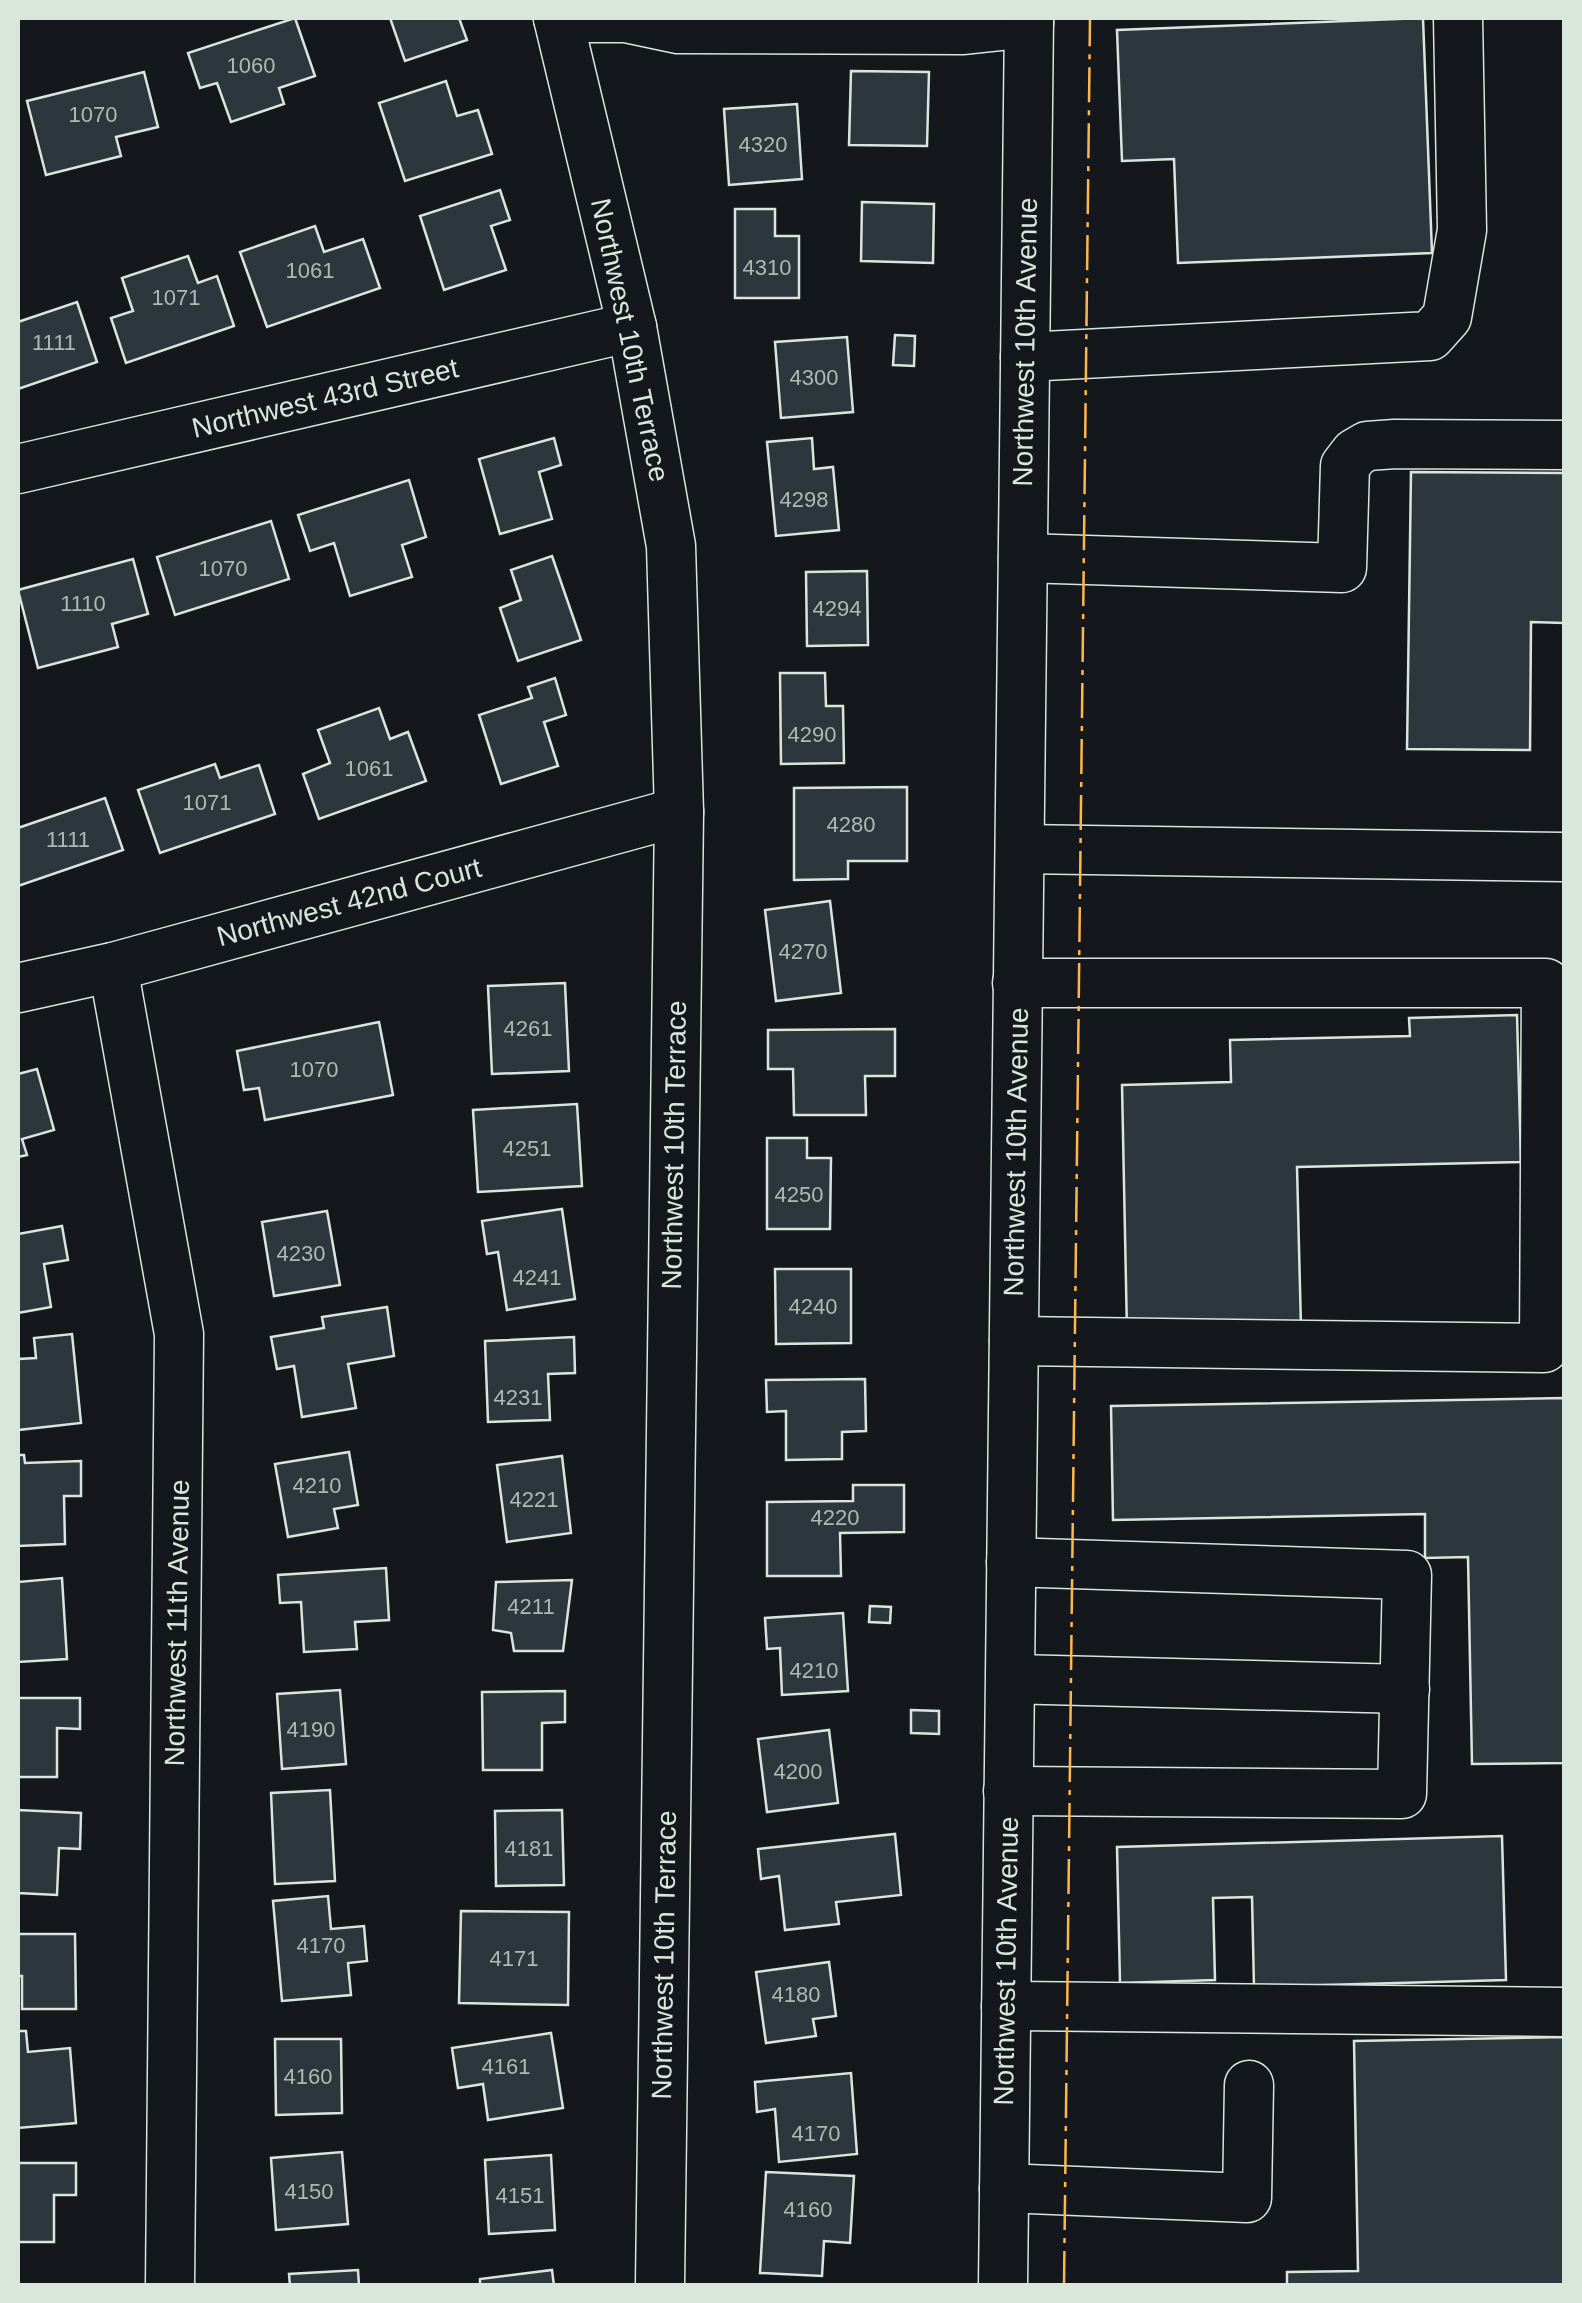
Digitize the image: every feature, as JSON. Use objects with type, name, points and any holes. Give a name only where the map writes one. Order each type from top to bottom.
[{"type":"street","points":[[558,18],[626,18],[697,29],[964,30],[1029,20]]},
{"type":"street","name":"Northwest 10th Terrace","points":[[558,18],[632,328],[671,546],[679,812],[660,2286]]},
{"type":"street","points":[[1025,357],[1430,336],[1447,317],[1462,230],[1458,18]]},
{"type":"street","name":"Northwest 10th Avenue","points":[[1002,2286],[1029,20]]},
{"type":"street","name":"Northwest 43rd Street","points":[[18,469],[632,328]]},
{"type":"street","points":[[1023,558],[1342,568],[1345,466],[1355,452],[1367,446],[1396,444],[1564,446]]},
{"type":"street","name":"Northwest 42nd Court","points":[[18,988],[113,967],[679,812]]},
{"type":"street","points":[[1020,849],[1564,857]]},
{"type":"street","name":"Northwest 11th Avenue","points":[[113,967],[180,1334],[170,2286]]},
{"type":"street","points":[[1014,1340],[1554,1348],[1555,983],[1018,983]]},
{"type":"street","points":[[1008,1790],[1402,1794],[1407,1576],[1011,1562]]},
{"type":"street","points":[[1011,1679],[1404,1689]]},
{"type":"street","points":[[1006,2006],[1564,2012]]},
{"type":"street","points":[[1004,2188],[1247,2198],[1249,2086]]},
{"type":"building","points":[[295,18],[315,76],[279,88],[284,104],[231,122],[217,83],[200,88],[188,53]]},
{"type":"building","points":[[390,18],[459,18],[467,40],[405,61]]},
{"type":"building","points":[[1423,18],[1432,253],[1178,263],[1174,159],[1122,161],[1117,30]]},
{"type":"building","points":[[851,71],[929,72],[927,146],[849,145]]},
{"type":"building","points":[[144,72],[158,127],[116,137],[121,156],[46,175],[27,101]]},
{"type":"building","points":[[446,81],[457,116],[478,110],[492,154],[405,181],[379,103]]},
{"type":"building","points":[[797,104],[802,179],[729,185],[724,109]]},
{"type":"building","points":[[500,190],[510,220],[491,226],[506,270],[444,290],[420,216]]},
{"type":"building","points":[[862,202],[934,204],[933,263],[861,261]]},
{"type":"building","points":[[735,209],[775,209],[775,236],[799,236],[799,298],[735,298]]},
{"type":"building","points":[[315,226],[324,252],[363,239],[380,288],[267,327],[240,252]]},
{"type":"building","points":[[188,256],[198,283],[217,276],[234,326],[126,363],[111,318],[133,311],[122,278]]},
{"type":"building","points":[[77,302],[97,362],[18,389],[18,322]]},
{"type":"building","points":[[895,335],[915,336],[914,366],[893,365]]},
{"type":"building","points":[[847,337],[853,412],[781,418],[775,342]]},
{"type":"building","points":[[554,438],[561,465],[539,472],[552,519],[500,534],[479,459]]},
{"type":"building","points":[[812,438],[814,469],[833,467],[839,530],[776,536],[767,442]]},
{"type":"building","points":[[1411,472],[1564,473],[1564,623],[1531,622],[1530,750],[1407,749]]},
{"type":"building","points":[[409,480],[426,537],[402,545],[412,577],[350,596],[334,543],[310,551],[298,515]]},
{"type":"building","points":[[271,521],[289,579],[175,615],[157,557]]},
{"type":"building","points":[[552,556],[581,640],[518,661],[500,608],[521,600],[511,570]]},
{"type":"building","points":[[133,559],[148,614],[112,624],[118,647],[38,668],[18,590]]},
{"type":"building","points":[[867,571],[868,645],[807,646],[806,572]]},
{"type":"building","points":[[780,673],[825,673],[826,706],[843,706],[844,763],[781,764]]},
{"type":"building","points":[[555,678],[566,715],[544,722],[558,766],[501,784],[479,715],[532,698],[528,687]]},
{"type":"building","points":[[379,708],[390,739],[408,732],[426,781],[319,819],[303,774],[330,763],[318,730]]},
{"type":"building","points":[[215,764],[220,778],[259,765],[275,814],[160,853],[138,790]]},
{"type":"building","points":[[907,787],[907,861],[848,861],[848,879],[794,880],[794,788]]},
{"type":"building","points":[[105,798],[123,850],[18,886],[18,828]]},
{"type":"building","points":[[830,901],[841,993],[776,1001],[765,910]]},
{"type":"building","points":[[565,983],[569,1071],[492,1074],[488,986]]},
{"type":"building","points":[[1517,1015],[1521,1162],[1297,1167],[1301,1328],[1127,1333],[1122,1085],[1231,1082],[1230,1040],[1410,1036],[1409,1018]]},
{"type":"building","points":[[379,1022],[393,1095],[265,1120],[259,1088],[244,1090],[237,1051]]},
{"type":"building","points":[[895,1029],[895,1076],[865,1076],[866,1115],[794,1115],[793,1069],[768,1069],[768,1030]]},
{"type":"building","points":[[37,1069],[54,1130],[22,1139],[27,1155],[18,1157],[18,1074]]},
{"type":"building","points":[[577,1104],[582,1186],[478,1192],[473,1110]]},
{"type":"building","points":[[767,1138],[807,1138],[807,1158],[831,1158],[830,1229],[767,1229]]},
{"type":"building","points":[[562,1209],[575,1299],[507,1310],[498,1252],[487,1254],[482,1221]]},
{"type":"building","points":[[327,1211],[340,1285],[274,1296],[262,1222]]},
{"type":"building","points":[[62,1226],[68,1260],[44,1264],[51,1307],[18,1313],[18,1234]]},
{"type":"building","points":[[775,1269],[851,1269],[851,1343],[776,1344]]},
{"type":"building","points":[[387,1307],[394,1356],[348,1364],[356,1408],[302,1417],[294,1366],[277,1369],[271,1337],[324,1328],[322,1317]]},
{"type":"building","points":[[72,1334],[81,1423],[18,1430],[18,1359],[36,1358],[34,1338]]},
{"type":"building","points":[[574,1337],[575,1373],[548,1374],[550,1420],[488,1422],[485,1341]]},
{"type":"building","points":[[865,1379],[866,1431],[842,1432],[842,1459],[786,1460],[786,1411],[767,1412],[766,1380]]},
{"type":"building","points":[[1564,1398],[1564,1763],[1472,1764],[1468,1557],[1425,1558],[1425,1514],[1113,1520],[1111,1406]]},
{"type":"building","points":[[349,1452],[358,1505],[334,1509],[338,1528],[288,1537],[275,1464]]},
{"type":"building","points":[[18,1455],[24,1455],[25,1463],[81,1461],[81,1496],[64,1496],[65,1544],[18,1546]]},
{"type":"building","points":[[562,1456],[571,1533],[507,1542],[497,1465]]},
{"type":"building","points":[[853,1485],[904,1485],[904,1532],[840,1533],[841,1576],[767,1576],[767,1502],[853,1501]]},
{"type":"building","points":[[18,1566],[19,1582],[62,1578],[67,1659],[18,1662]]},
{"type":"building","points":[[386,1568],[389,1620],[355,1622],[357,1649],[304,1652],[301,1602],[280,1603],[278,1575]]},
{"type":"building","points":[[572,1580],[563,1651],[514,1651],[511,1633],[493,1630],[496,1582]]},
{"type":"building","points":[[870,1606],[891,1607],[890,1623],[869,1622]]},
{"type":"building","points":[[843,1613],[848,1691],[782,1695],[780,1648],[767,1649],[765,1618]]},
{"type":"building","points":[[340,1690],[346,1764],[282,1769],[277,1694]]},
{"type":"building","points":[[565,1691],[565,1722],[542,1723],[542,1770],[483,1770],[482,1692]]},
{"type":"building","points":[[18,1698],[80,1698],[80,1729],[57,1728],[57,1777],[18,1777]]},
{"type":"building","points":[[911,1710],[939,1711],[939,1734],[911,1733]]},
{"type":"building","points":[[829,1730],[838,1803],[767,1812],[758,1739]]},
{"type":"building","points":[[330,1790],[335,1881],[275,1884],[271,1793]]},
{"type":"building","points":[[18,1810],[81,1813],[80,1849],[59,1848],[57,1895],[18,1893]]},
{"type":"building","points":[[562,1810],[564,1885],[496,1886],[495,1811]]},
{"type":"building","points":[[895,1834],[901,1895],[836,1902],[839,1924],[785,1930],[779,1876],[761,1879],[758,1849]]},
{"type":"building","points":[[1502,1836],[1506,1980],[1254,1987],[1252,1897],[1213,1898],[1215,1980],[1120,1983],[1117,1847]]},
{"type":"building","points":[[328,1896],[331,1929],[364,1926],[367,1961],[348,1963],[351,1995],[282,2001],[273,1901]]},
{"type":"building","points":[[461,1911],[569,1912],[568,2005],[459,2003]]},
{"type":"building","points":[[18,1934],[75,1934],[76,2009],[22,2009]]},
{"type":"building","points":[[829,1962],[836,2016],[813,2019],[816,2036],[766,2043],[756,1972]]},
{"type":"building","points":[[18,2031],[26,2031],[28,2052],[70,2048],[76,2123],[18,2128]]},
{"type":"building","points":[[551,2033],[563,2108],[488,2120],[483,2084],[458,2088],[452,2048]]},
{"type":"building","points":[[1564,2037],[1564,2286],[1287,2286],[1287,2272],[1358,2271],[1354,2041]]},
{"type":"building","points":[[275,2039],[341,2039],[342,2113],[276,2115]]},
{"type":"building","points":[[851,2073],[857,2154],[779,2162],[775,2109],[757,2112],[755,2082]]},
{"type":"building","points":[[342,2152],[348,2224],[276,2230],[271,2158]]},
{"type":"building","points":[[551,2155],[555,2230],[489,2234],[485,2160]]},
{"type":"building","points":[[18,2163],[76,2163],[76,2195],[54,2195],[54,2242],[18,2242]]},
{"type":"building","points":[[766,2172],[854,2176],[850,2243],[824,2241],[822,2276],[760,2273]]},
{"type":"building","points":[[358,2270],[359,2286],[290,2286],[289,2274]]},
{"type":"building","points":[[552,2270],[554,2286],[480,2286],[480,2279]]},
{"type":"power","points":[[1064,2286],[1090,18]]}]
